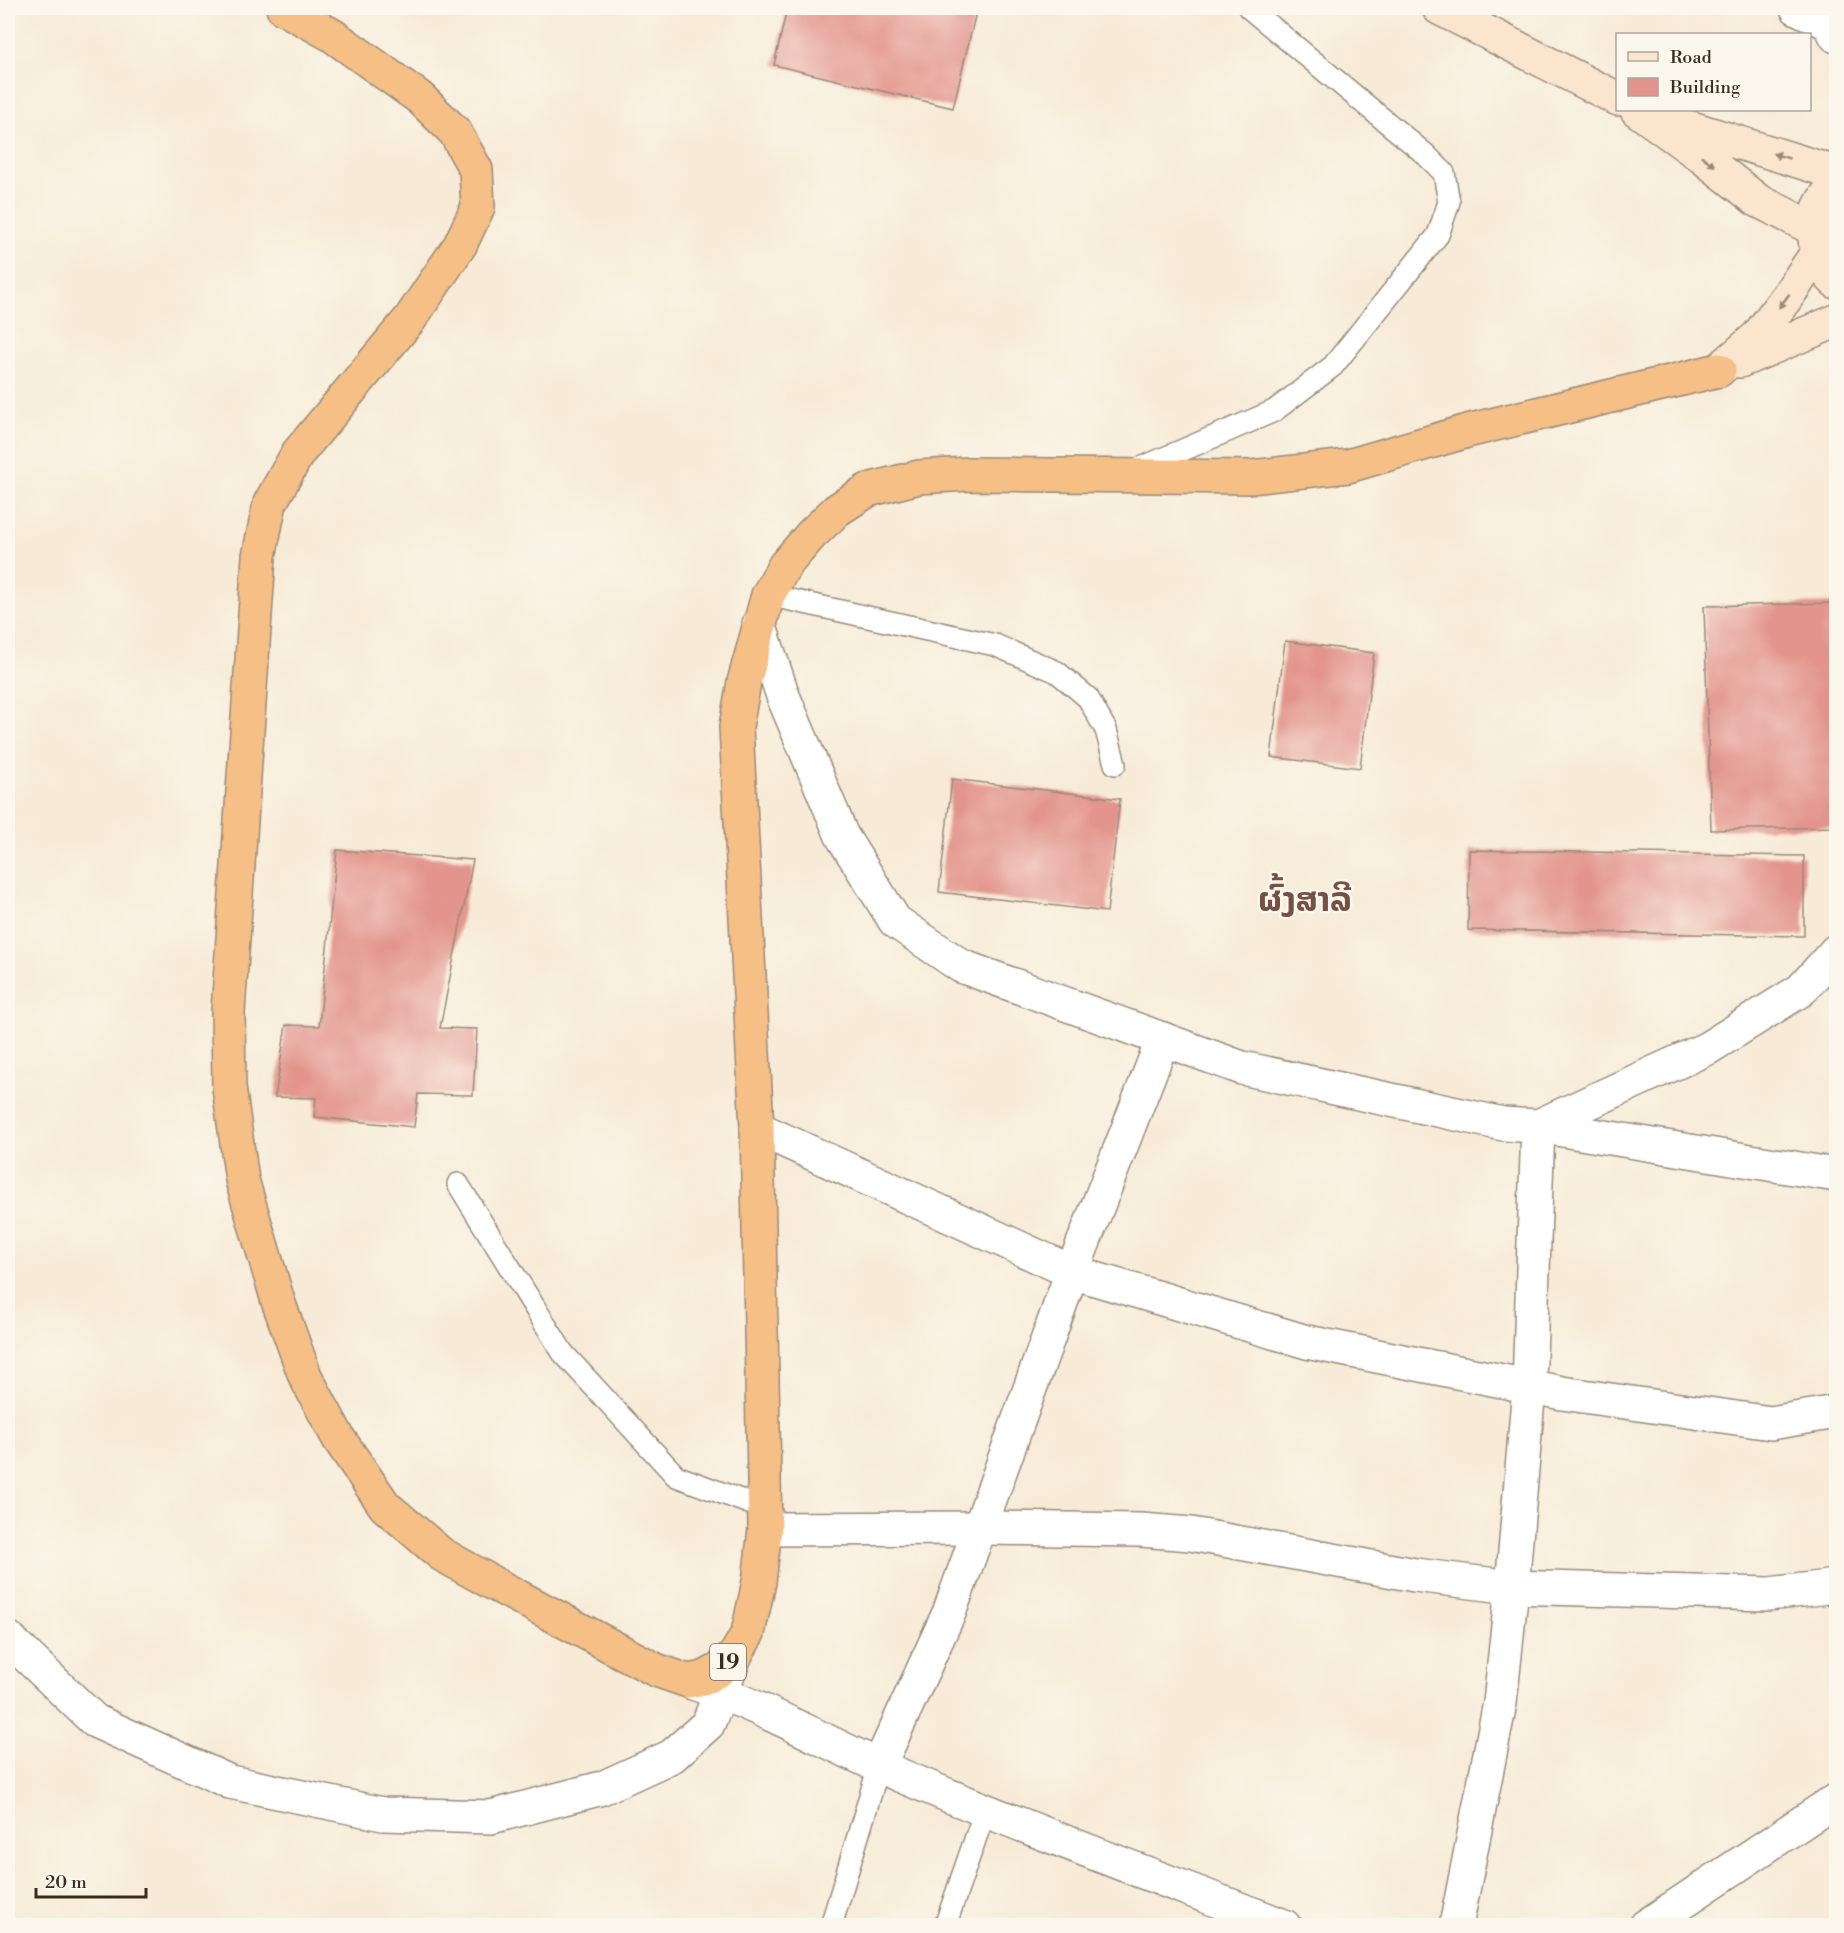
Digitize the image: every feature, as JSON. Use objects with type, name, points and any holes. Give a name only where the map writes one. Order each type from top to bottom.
[{"type":"highway","name":"19","points":[[283,8],[332,35],[420,98],[455,132],[476,170],[478,207],[460,245],[410,318],[298,453],[270,503],[259,556],[228,1012],[229,1087],[242,1180],[278,1301],[305,1376],[339,1439],[385,1506],[441,1554],[656,1670],[688,1681],[719,1670],[736,1654],[748,1633],[759,1582],[765,1519],[757,1128],[736,727],[744,681],[763,609],[785,565],[837,510],[868,490],[920,477],[968,474],[1251,477],[1348,466],[1472,430],[1719,370]]},
{"type":"main road","points":[[1439,8],[1616,98]]},
{"type":"main road","points":[[1638,111],[1815,241],[1828,275],[1836,282]]},
{"type":"main road","points":[[1645,111],[1836,173]]},
{"type":"main road","points":[[1719,370],[1758,336],[1789,294],[1815,241],[1820,207],[1836,187]]},
{"type":"main road","points":[[1719,370],[1836,321]]},
{"type":"street","points":[[1797,8],[1834,23]]},
{"type":"street","points":[[763,609],[783,696],[842,836],[895,921],[961,966],[1242,1068],[1503,1125],[1538,1126],[1836,1175]]},
{"type":"street","points":[[1538,1126],[1708,1048],[1801,990],[1836,951]]},
{"type":"street","points":[[879,1766],[949,1613],[1072,1272],[1163,1039]]},
{"type":"street","points":[[1456,1926],[1500,1703],[1512,1587],[1529,1387],[1538,1126]]},
{"type":"street","points":[[757,1128],[1072,1272],[1307,1342],[1529,1387],[1771,1423],[1836,1412]]},
{"type":"street","points":[[765,1519],[980,1528],[1141,1530],[1191,1534],[1415,1575],[1512,1587],[1769,1594],[1836,1586]]},
{"type":"street","points":[[8,1638],[95,1720],[230,1782],[383,1814],[491,1817],[602,1788],[672,1756],[708,1724],[736,1654]]},
{"type":"street","points":[[688,1681],[722,1692],[879,1766],[985,1811],[1284,1926]]},
{"type":"street","points":[[1646,1926],[1836,1800]]},
{"type":"lane","points":[[1122,476],[1275,411],[1334,366],[1438,235],[1449,202],[1444,173],[1425,154],[1249,8]]},
{"type":"lane","points":[[763,609],[995,645],[1057,672],[1088,698],[1106,730],[1115,764]]},
{"type":"lane","points":[[458,1185],[563,1353],[676,1476],[765,1519]]},
{"type":"lane","points":[[831,1926],[879,1766]]},
{"type":"lane","points":[[945,1926],[985,1811]]},
{"type":"building","points":[[787,8],[977,8],[953,108],[774,65]]},
{"type":"building","points":[[1835,603],[1836,827],[1711,830],[1704,606]]},
{"type":"building","points":[[1285,641],[1374,653],[1360,768],[1271,757]]},
{"type":"building","points":[[952,779],[1120,799],[1107,912],[939,892]]},
{"type":"building","points":[[337,850],[473,860],[440,1028],[477,1029],[473,1095],[418,1094],[414,1127],[314,1117],[316,1098],[275,1097],[286,1025],[319,1026]]},
{"type":"building","points":[[1469,850],[1804,856],[1804,936],[1468,930]]},
{"type":"district","name":"ຜົ້ງສາລີ","points":[[1305,899]]}]
